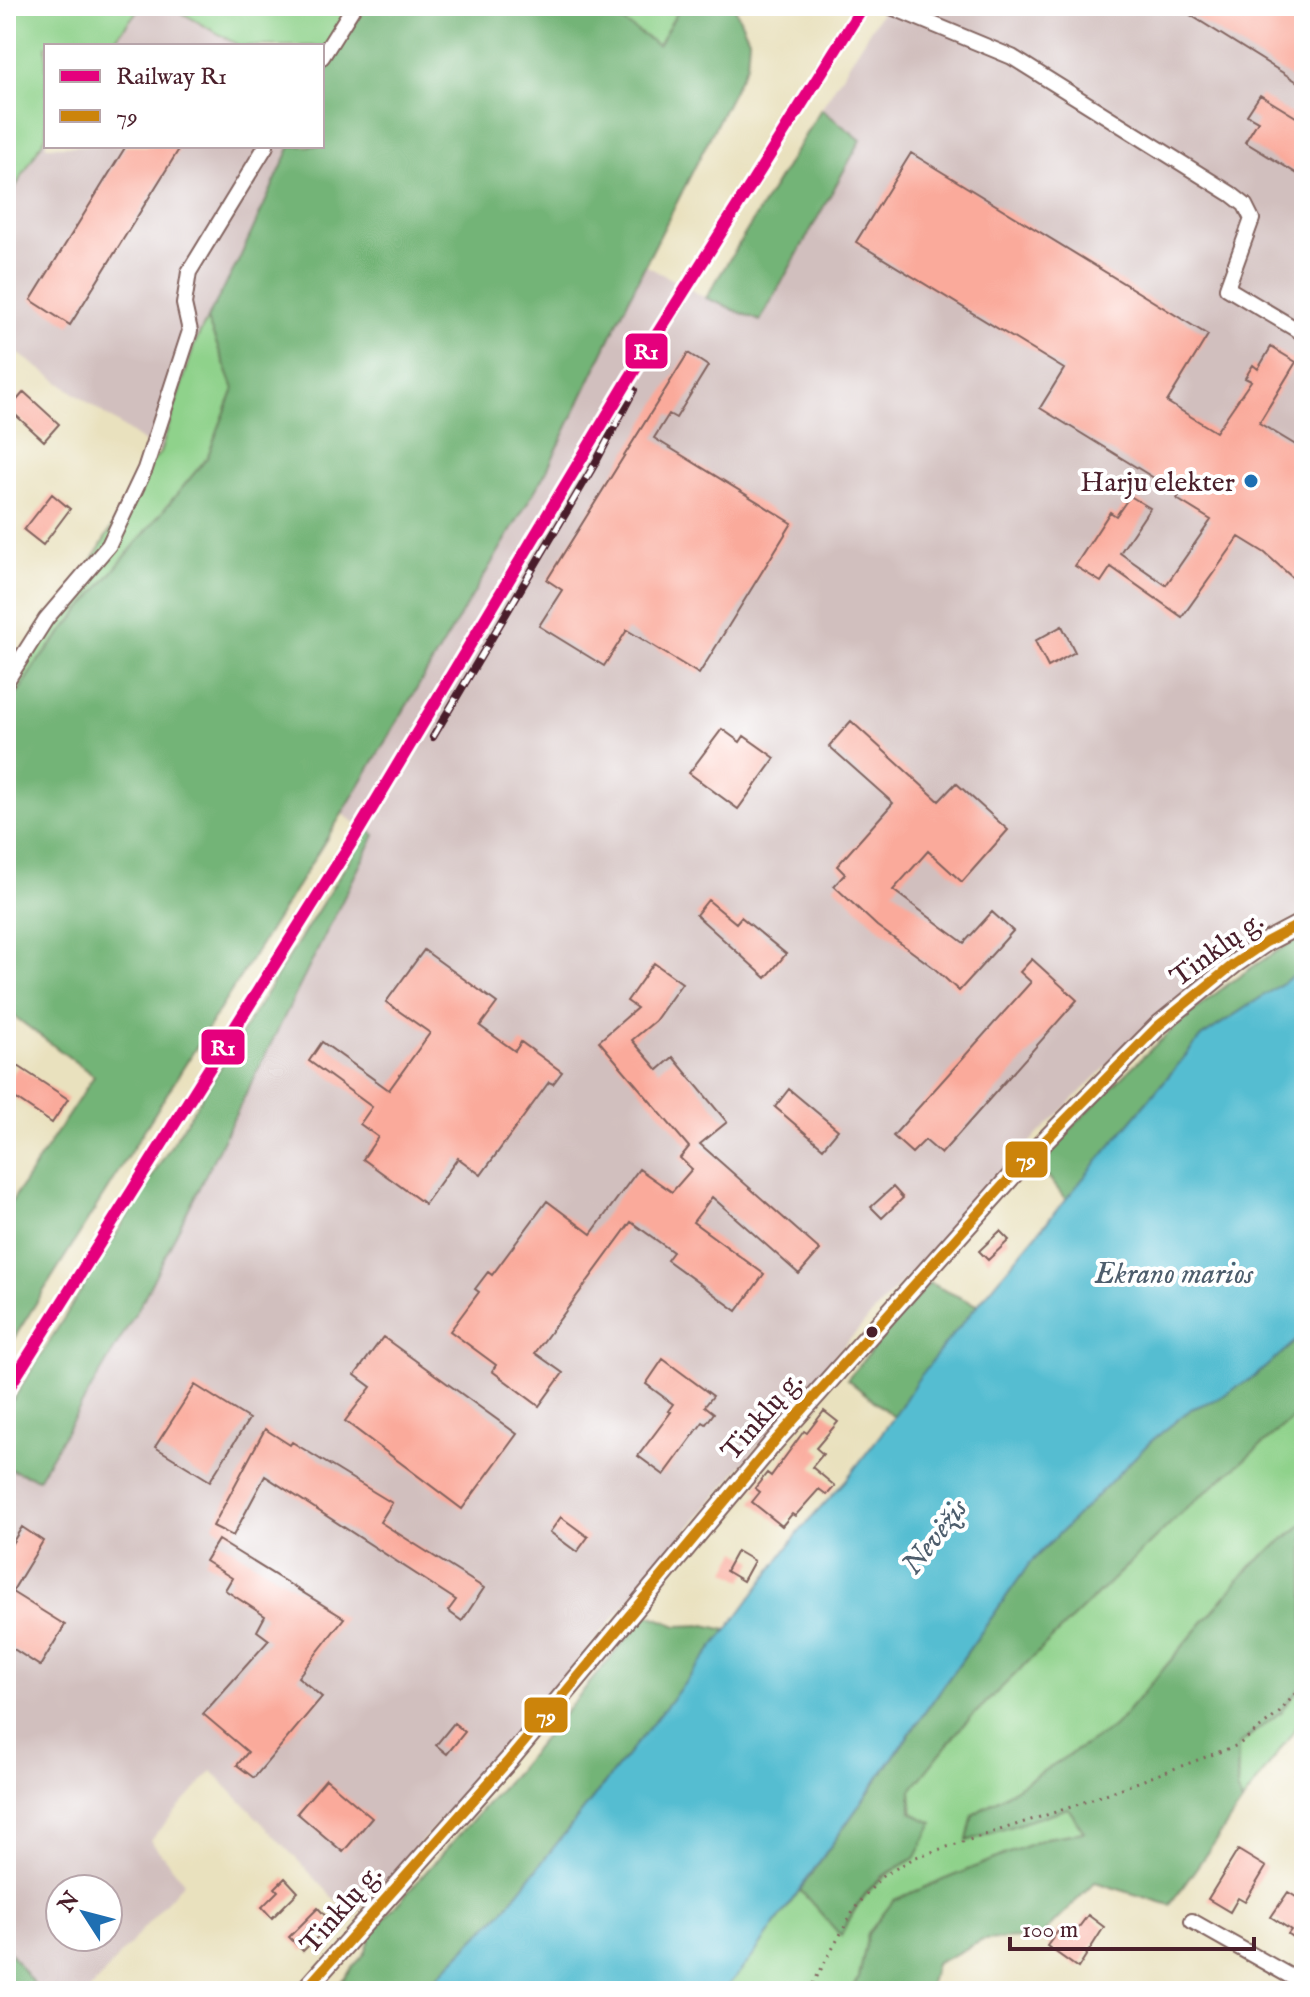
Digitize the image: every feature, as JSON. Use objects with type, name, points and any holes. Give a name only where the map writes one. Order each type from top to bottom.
[{"type":"main road","name":"Tinklų g.","points":[[304,1991],[509,1760],[784,1430],[919,1277],[1095,1088],[1158,1026],[1234,964],[1266,942],[1304,922]]},
{"type":"street","points":[[324,54],[354,6]]},
{"type":"street","points":[[889,6],[1012,57],[1238,199],[1252,219],[1227,288],[1304,334]]},
{"type":"street","points":[[6,682],[46,619],[109,545],[145,469],[190,331],[184,304],[189,272],[265,148]]},
{"type":"street","points":[[1192,1921],[1304,1984]]},
{"type":"path","points":[[809,1991],[855,1908],[881,1877],[916,1857],[1068,1808],[1238,1745],[1279,1713],[1304,1683]]},
{"type":"shaded area","points":[[141,6],[170,6],[236,44],[112,44]]},
{"type":"shaded area","points":[[885,6],[1304,6],[1304,915],[1268,931],[1169,1005],[1028,1144],[827,1364],[499,1754],[353,1918],[212,1771],[150,1840],[184,1882],[124,1951],[124,1873],[44,1873],[44,1953],[122,1953],[89,1991],[39,1991],[6,1947],[6,1468],[38,1478],[142,1302],[375,835],[342,814],[546,472],[645,265],[706,298],[760,320],[861,139],[821,109]]},
{"type":"shaded area","points":[[44,139],[44,148],[290,148],[238,262],[196,343],[160,453],[6,345],[6,203]]},
{"type":"green space","points":[[6,6],[141,6],[112,44],[44,44],[44,139],[6,203]]},
{"type":"green space","points":[[170,6],[366,6],[324,76],[324,44],[236,44]]},
{"type":"green space","points":[[366,6],[599,6],[658,45],[681,6],[734,6],[749,39],[747,64],[645,265],[546,472],[342,814],[6,1351],[6,1210],[94,1076],[6,1010],[6,713],[35,665],[207,458],[234,389],[207,319],[238,262],[290,148],[324,148],[324,76]]},
{"type":"green space","points":[[599,6],[681,6],[658,46]]},
{"type":"green space","points":[[821,109],[861,140],[760,321],[706,298]]},
{"type":"green space","points":[[207,319],[234,389],[207,458],[35,665],[6,713],[6,645],[19,661],[84,575],[145,469],[160,453],[195,343]]},
{"type":"green space","points":[[368,830],[375,835],[142,1302],[38,1479],[6,1468],[6,1411]]},
{"type":"green space","points":[[1304,936],[1304,969],[1201,1037],[1066,1200],[1038,1163],[1130,1069],[1195,1010],[1266,958]]},
{"type":"green space","points":[[929,1283],[979,1306],[934,1359],[894,1417],[847,1379]]},
{"type":"green space","points":[[1304,1334],[1304,1409],[1181,1513],[963,1725],[911,1790],[911,1812],[933,1823],[916,1857],[881,1877],[855,1908],[841,1936],[800,1890],[1030,1563],[1150,1442],[1191,1409],[1217,1399],[1254,1377]]},
{"type":"green space","points":[[1304,1409],[1304,1523],[1251,1566],[1115,1726],[973,1815],[967,1840],[1068,1808],[1084,1832],[1046,1838],[894,1900],[868,1934],[859,1978],[849,1991],[723,1991],[750,1960],[800,1890],[841,1935],[871,1889],[916,1857],[911,1790],[963,1725],[1181,1513]]},
{"type":"green space","points":[[1304,1523],[1304,1683],[1279,1713],[1238,1745],[1237,1791],[1242,1803],[1170,1905],[1095,1882],[1040,1937],[983,1940],[935,1964],[928,1991],[849,1991],[859,1978],[868,1934],[894,1900],[1046,1838],[1084,1832],[1068,1808],[967,1841],[973,1815],[1115,1726],[1251,1566]]},
{"type":"green space","points":[[647,1614],[677,1626],[705,1625],[727,1630],[503,1911],[423,1991],[333,1991],[365,1953],[373,1931],[518,1769]]},
{"type":"green space","points":[[1304,1683],[1304,1716],[1242,1803],[1237,1791],[1238,1745],[1279,1713]]},
{"type":"green space","points":[[6,1947],[39,1991],[6,1991]]},
{"type":"water","name":"Ekrano marios","points":[[1304,969],[1304,1334],[1254,1377],[1217,1399],[1191,1409],[1150,1442],[1030,1563],[750,1960],[723,1991],[423,1991],[503,1911],[727,1630],[800,1531],[845,1481],[946,1343],[1201,1037]]},
{"type":"building","points":[[1176,6],[1304,6],[1304,86]]},
{"type":"building","points":[[1260,95],[1304,122],[1304,178],[1245,142],[1258,121],[1247,115]]},
{"type":"building","points":[[125,148],[180,148],[70,325],[31,300]]},
{"type":"building","points":[[911,153],[1208,335],[1167,402],[1216,432],[1251,381],[1245,378],[1253,365],[1258,369],[1271,347],[1296,362],[1259,423],[1304,450],[1304,588],[1265,553],[1239,537],[1182,617],[1111,567],[1101,582],[1075,566],[1110,512],[1116,516],[1130,496],[1150,508],[1120,553],[1166,585],[1211,520],[1177,499],[1180,494],[1040,408],[1064,369],[856,242]]},
{"type":"building","points":[[688,353],[708,366],[676,418],[669,414],[654,438],[792,523],[699,674],[627,630],[604,666],[539,626],[562,590],[547,580]]},
{"type":"building","points":[[24,392],[59,424],[44,441],[9,409]]},
{"type":"building","points":[[52,494],[70,509],[43,545],[24,530]]},
{"type":"building","points":[[1062,626],[1075,652],[1048,667],[1035,641]]},
{"type":"building","points":[[851,721],[939,801],[956,783],[1008,830],[962,882],[928,851],[893,890],[964,943],[992,912],[1013,931],[959,991],[934,968],[877,926],[834,886],[845,874],[837,866],[893,803],[829,746]]},
{"type":"building","points":[[722,729],[740,742],[744,736],[775,758],[738,809],[689,773]]},
{"type":"building","points":[[708,900],[736,923],[741,917],[786,954],[766,978],[696,915]]},
{"type":"building","points":[[424,950],[497,1003],[480,1026],[515,1051],[521,1042],[562,1072],[553,1084],[549,1082],[481,1175],[458,1158],[425,1204],[363,1159],[378,1137],[360,1124],[372,1107],[309,1061],[322,1042],[389,1090],[430,1033],[386,1002]]},
{"type":"building","points":[[1032,959],[1077,1000],[941,1154],[925,1140],[912,1153],[893,1136],[1031,982],[1020,972]]},
{"type":"building","points":[[654,963],[682,983],[655,1021],[632,1040],[658,1070],[673,1057],[727,1122],[700,1144],[820,1250],[799,1274],[712,1197],[693,1222],[764,1274],[737,1311],[667,1260],[673,1252],[631,1222],[535,1353],[563,1373],[539,1406],[492,1371],[496,1365],[450,1331],[479,1292],[475,1289],[488,1272],[492,1275],[547,1201],[591,1234],[639,1169],[672,1192],[692,1169],[680,1158],[689,1147],[599,1041],[637,1008],[627,1001]]},
{"type":"building","points":[[18,1066],[68,1099],[52,1123],[6,1092],[6,1084]]},
{"type":"building","points":[[789,1089],[838,1130],[823,1148],[775,1107]]},
{"type":"building","points":[[893,1187],[903,1198],[882,1218],[871,1207]]},
{"type":"building","points":[[1000,1231],[1009,1240],[988,1260],[979,1251]]},
{"type":"building","points":[[383,1337],[517,1434],[462,1509],[345,1421],[371,1387],[355,1375]]},
{"type":"building","points":[[663,1359],[713,1396],[705,1406],[714,1413],[706,1424],[703,1422],[664,1475],[638,1456],[671,1412],[668,1411],[673,1404],[646,1384]]},
{"type":"building","points":[[195,1385],[249,1419],[210,1481],[155,1447]]},
{"type":"building","points":[[824,1411],[838,1422],[816,1448],[823,1454],[812,1467],[835,1486],[827,1495],[819,1489],[782,1526],[752,1502],[760,1492],[755,1488],[767,1473],[771,1476],[804,1431],[807,1433]]},
{"type":"building","points":[[265,1429],[392,1503],[380,1522],[484,1588],[462,1621],[448,1611],[456,1600],[265,1476],[233,1536],[213,1526]]},
{"type":"building","points":[[561,1517],[588,1537],[577,1552],[550,1532]]},
{"type":"building","points":[[22,1527],[43,1541],[12,1592],[65,1625],[40,1666],[6,1644],[6,1553]]},
{"type":"building","points":[[218,1540],[344,1618],[298,1677],[322,1697],[254,1778],[237,1765],[248,1752],[203,1714],[269,1640],[257,1631],[265,1616],[225,1590],[232,1578],[205,1561]]},
{"type":"building","points":[[737,1551],[754,1561],[743,1581],[726,1571]]},
{"type":"building","points":[[454,1723],[465,1732],[447,1754],[436,1745]]},
{"type":"building","points":[[326,1779],[372,1818],[343,1852],[297,1813]]},
{"type":"building","points":[[1238,1850],[1266,1867],[1245,1902],[1238,1898],[1230,1912],[1208,1899]]},
{"type":"building","points":[[285,1878],[298,1892],[272,1918],[262,1907],[278,1891],[275,1888]]},
{"type":"building","points":[[1288,1892],[1304,1902],[1304,1945],[1288,1934],[1291,1930],[1271,1917]]},
{"type":"building","points":[[318,1908],[332,1923],[303,1951],[289,1937]]},
{"type":"building","points":[[1088,1915],[1104,1927],[1078,1968],[1047,1946],[1061,1927],[1073,1935]]},
{"type":"railway","points":[[6,1392],[354,838],[629,379],[863,6]]},
{"type":"railway","points":[[433,737],[596,462],[634,390]]},
{"type":"rail line","name":"R1","points":[[6,1392],[354,838],[629,379],[863,6]]},
{"type":"transit line","name":"79","points":[[304,1991],[509,1760],[774,1442],[1024,1162],[1158,1026],[1234,964],[1266,942],[1304,922]]},
{"type":"place","name":"Harju elekter","points":[[1251,481]]},
{"type":"water label","name":"Nevėžis","points":[[934,1536]]}]
